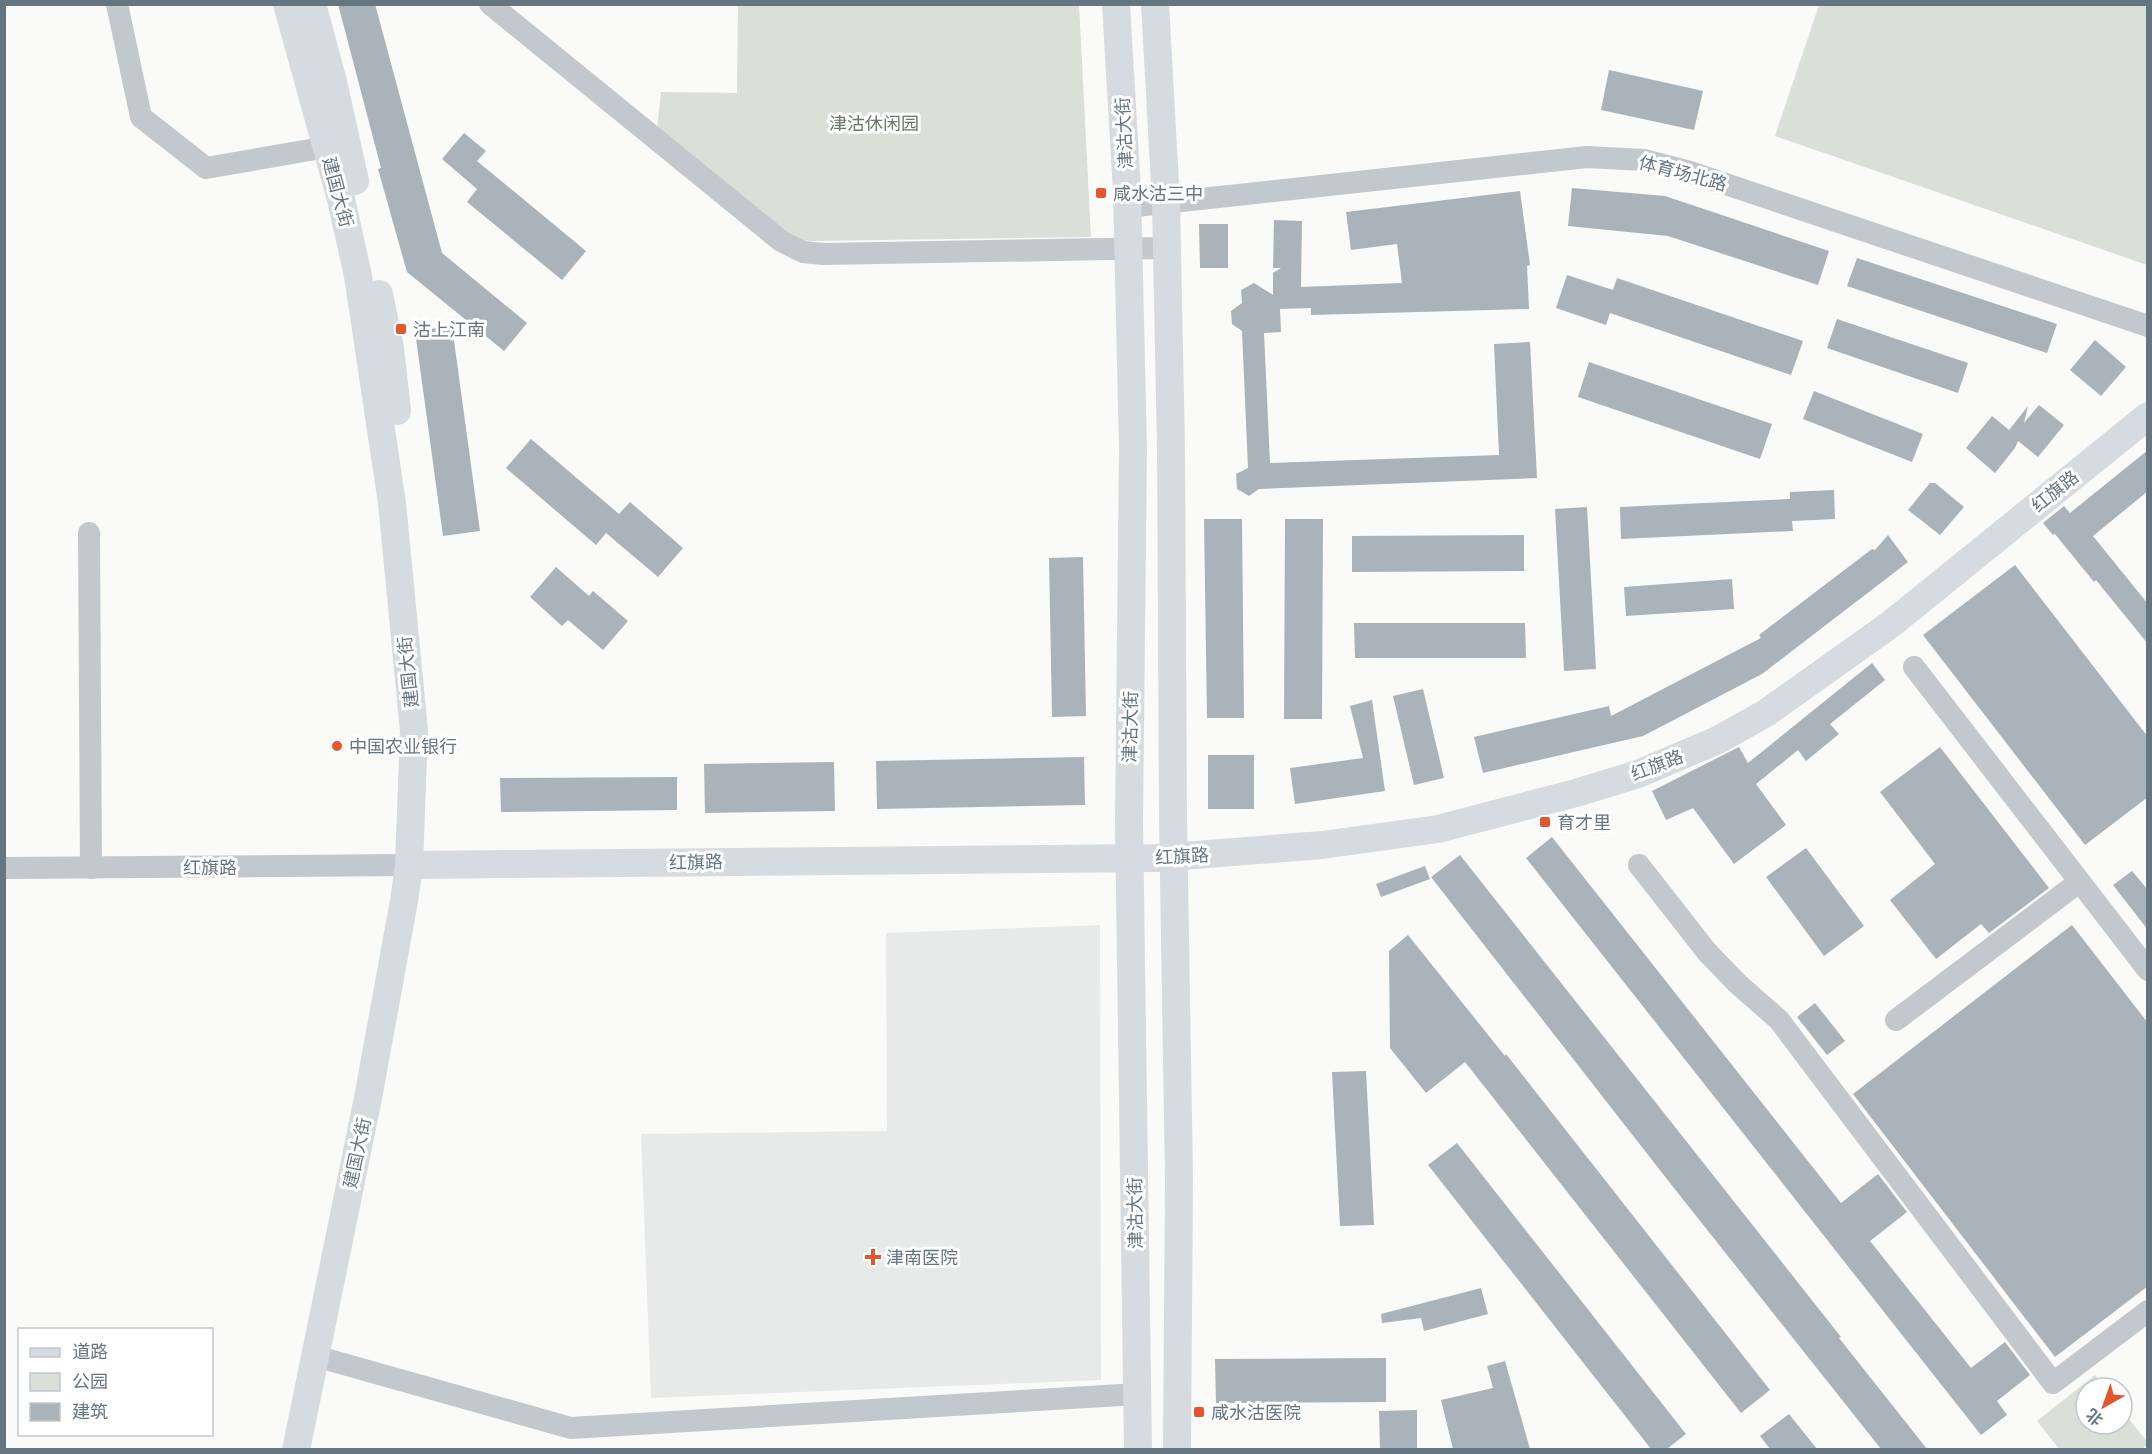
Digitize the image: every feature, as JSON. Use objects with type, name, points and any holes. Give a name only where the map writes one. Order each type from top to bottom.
[{"type":"main road","name":"建国大街","points":[[287,4],[341,199],[358,276],[392,503],[414,731],[418,857]]},
{"type":"main road","name":"建国大街","points":[[309,1449],[321,1358],[370,1086],[404,901],[418,857],[432,771],[432,716],[390,348],[370,246],[333,82],[312,4]]},
{"type":"main road","name":"津沽大街","points":[[1116,4],[1129,250],[1133,448],[1157,849],[1174,905],[1179,1178],[1177,1449]]},
{"type":"main road","name":"津沽大街","points":[[1138,1449],[1130,903],[1157,849],[1171,448],[1166,196],[1155,4]]},
{"type":"main road","name":"红旗路","points":[[1213,845],[1389,820],[1472,804],[1629,759],[1711,724],[1773,691],[1883,612],[2148,398]]},
{"type":"main road","name":"红旗路","points":[[418,857],[465,850],[1157,849],[1213,845],[1322,845],[1438,828],[1511,811],[1638,774],[1718,740],[1766,713],[1891,624],[2148,416]]},
{"type":"main road","points":[[1174,905],[1186,868],[1213,845]]},
{"type":"main road","name":"建国大街","points":[[296,1449],[321,1358]]},
{"type":"street","points":[[117,4],[141,117],[206,168],[327,147]]},
{"type":"street","points":[[490,4],[782,240],[803,252],[823,254],[1166,249]]},
{"type":"street","name":"体育场北路","points":[[1166,196],[1579,144],[1635,147],[1702,163],[2148,315]]},
{"type":"street","name":"体育场北路","points":[[1127,200],[1587,157],[1644,160],[1690,172],[2148,326]]},
{"type":"street","points":[[89,533],[91,862]]},
{"type":"street","points":[[1914,667],[2148,970]]},
{"type":"street","points":[[4,856],[91,862]]},
{"type":"street","name":"红旗路","points":[[91,862],[418,857]]},
{"type":"street","points":[[4,868],[91,862]]},
{"type":"street","points":[[1639,865],[1707,952],[1738,984],[1779,1020],[2053,1383],[2148,1311]]},
{"type":"street","points":[[1896,1020],[2079,882]]},
{"type":"street","points":[[321,1358],[571,1428],[1138,1394]]},
{"type":"shaded area","name":"津南医院","points":[[1100,925],[1101,1380],[651,1398],[641,1134],[887,1131],[886,933]]},
{"type":"green space","name":"津沽休闲园","points":[[738,5],[1079,5],[1091,237],[812,241],[798,240],[784,232],[657,128],[661,92],[737,93]]},
{"type":"green space","points":[[1819,5],[2147,5],[2147,265],[1775,136]]},
{"type":"green space","points":[[2074,1392],[2074,1436],[2134,1436],[2134,1425],[2147,1445],[2142,1449],[2059,1449],[2037,1421]]},
{"type":"building","points":[[338,4],[375,4],[442,253],[527,323],[504,351],[407,272],[378,169],[381,168]]},
{"type":"building","points":[[1609,70],[1703,91],[1694,130],[1601,110]]},
{"type":"building","points":[[464,133],[486,151],[477,161],[586,251],[562,280],[467,202],[477,189],[442,159]]},
{"type":"building","points":[[1572,188],[1665,196],[1829,251],[1818,285],[1668,236],[1568,226]]},
{"type":"building","points":[[1520,191],[1530,265],[1527,266],[1529,309],[1311,315],[1311,308],[1280,309],[1281,332],[1264,333],[1270,463],[1499,455],[1494,344],[1530,342],[1537,478],[1259,489],[1249,496],[1237,489],[1236,474],[1248,468],[1242,331],[1232,324],[1231,311],[1242,303],[1241,290],[1254,283],[1273,295],[1273,273],[1281,268],[1273,268],[1274,220],[1302,221],[1301,287],[1402,283],[1397,244],[1351,250],[1346,212]]},
{"type":"building","points":[[1199,224],[1228,224],[1228,268],[1200,268]]},
{"type":"building","points":[[1857,258],[2057,324],[2047,353],[1847,286]]},
{"type":"building","points":[[1567,275],[1613,290],[1617,278],[1803,341],[1791,375],[1610,313],[1606,325],[1556,308]]},
{"type":"building","points":[[1837,319],[1968,363],[1958,393],[1827,348]]},
{"type":"building","points":[[452,326],[480,531],[443,536],[415,331]]},
{"type":"building","points":[[2095,340],[2126,367],[2101,396],[2070,370]]},
{"type":"building","points":[[1589,362],[1772,424],[1760,459],[1578,397]]},
{"type":"building","points":[[1814,391],[1923,434],[1912,462],[1803,419]]},
{"type":"building","points":[[2039,405],[2064,425],[2038,457],[2018,441],[1995,473],[1966,448],[1992,416],[2009,430],[2028,406],[2024,423]]},
{"type":"building","points":[[531,439],[619,514],[630,502],[683,548],[658,577],[606,533],[596,545],[506,468]]},
{"type":"building","points":[[2148,450],[2148,491],[2093,536],[2148,604],[2148,644],[2096,580],[2094,582],[2055,534],[2053,535],[2043,523],[2064,506],[2070,513]]},
{"type":"building","points":[[1930,483],[1935,483],[1964,507],[1940,535],[1908,510]]},
{"type":"building","points":[[1834,490],[1835,519],[1792,521],[1793,531],[1621,539],[1620,507],[1790,499],[1790,492]]},
{"type":"building","points":[[1587,507],[1596,669],[1564,671],[1555,509]]},
{"type":"building","points":[[1204,519],[1242,519],[1244,718],[1207,718]]},
{"type":"building","points":[[1285,519],[1323,519],[1322,719],[1284,719]]},
{"type":"building","points":[[1524,535],[1524,571],[1352,572],[1352,536]]},
{"type":"building","points":[[1888,535],[1908,562],[1762,674],[1643,736],[1483,773],[1474,737],[1609,706],[1611,716],[1761,638],[1759,635],[1872,549],[1875,550]]},
{"type":"building","points":[[1083,557],[1086,716],[1052,717],[1049,558]]},
{"type":"building","points":[[2015,565],[2148,737],[2148,797],[2085,845],[1923,635]]},
{"type":"building","points":[[556,567],[589,596],[593,591],[628,621],[603,650],[568,620],[562,626],[530,597]]},
{"type":"building","points":[[1732,579],[1734,609],[1626,616],[1624,587]]},
{"type":"building","points":[[1354,623],[1525,623],[1526,658],[1355,658]]},
{"type":"building","points":[[1872,663],[1885,680],[1830,724],[1839,734],[1806,761],[1798,750],[1756,784],[1786,825],[1734,864],[1693,808],[1666,820],[1652,791],[1739,747],[1748,763]]},
{"type":"building","points":[[1423,689],[1444,778],[1414,785],[1393,696]]},
{"type":"building","points":[[1372,700],[1385,791],[1295,804],[1290,768],[1363,758],[1350,706]]},
{"type":"building","points":[[1940,747],[2049,888],[1989,933],[1981,924],[1936,959],[1890,900],[1935,864],[1880,792]]},
{"type":"building","points":[[1208,755],[1254,755],[1254,809],[1208,809]]},
{"type":"building","points":[[1084,757],[1085,805],[877,809],[876,761]]},
{"type":"building","points":[[834,762],[835,811],[705,813],[704,764]]},
{"type":"building","points":[[677,777],[677,810],[501,812],[500,778]]},
{"type":"building","points":[[1552,837],[1841,1203],[1878,1174],[1907,1212],[1870,1241],[1971,1368],[2005,1342],[2030,1375],[1997,1401],[2007,1415],[1981,1435],[1526,858]]},
{"type":"building","points":[[1806,848],[1864,926],[1824,956],[1766,877]]},
{"type":"building","points":[[1460,855],[1927,1449],[1881,1449],[1670,1183],[1431,877]]},
{"type":"building","points":[[1425,866],[1430,879],[1381,897],[1376,884]]},
{"type":"building","points":[[2132,871],[2148,890],[2148,930],[2113,885]]},
{"type":"building","points":[[2072,925],[2148,1023],[2148,1286],[2055,1357],[1853,1094]]},
{"type":"building","points":[[1408,935],[1505,1056],[1506,1054],[1770,1390],[1741,1413],[1465,1062],[1426,1093],[1390,1048],[1389,951]]},
{"type":"building","points":[[1815,1003],[1845,1041],[1827,1055],[1797,1017]]},
{"type":"building","points":[[1366,1071],[1374,1225],[1340,1226],[1332,1072]]},
{"type":"building","points":[[1457,1143],[1686,1434],[1667,1449],[1651,1449],[1428,1165]]},
{"type":"building","points":[[1481,1288],[1488,1314],[1424,1331],[1421,1318],[1382,1323],[1381,1314]]},
{"type":"building","points":[[1386,1358],[1386,1402],[1216,1403],[1215,1359]]},
{"type":"building","points":[[1505,1361],[1530,1449],[1453,1449],[1441,1400],[1493,1388],[1487,1366]]},
{"type":"building","points":[[1417,1410],[1417,1449],[1380,1449],[1379,1411]]},
{"type":"building","points":[[1789,1414],[1817,1449],[1770,1449],[1760,1436]]},
{"type":"place","name":"咸水沽三中","points":[[1101,193]]},
{"type":"place","name":"沽上江南","points":[[401,329]]},
{"type":"place","name":"中国农业银行","points":[[337,746]]},
{"type":"place","name":"育才里","points":[[1545,822]]},
{"type":"place","name":"津南医院","points":[[873,1257]]},
{"type":"place","name":"咸水沽医院","points":[[1199,1412]]}]
